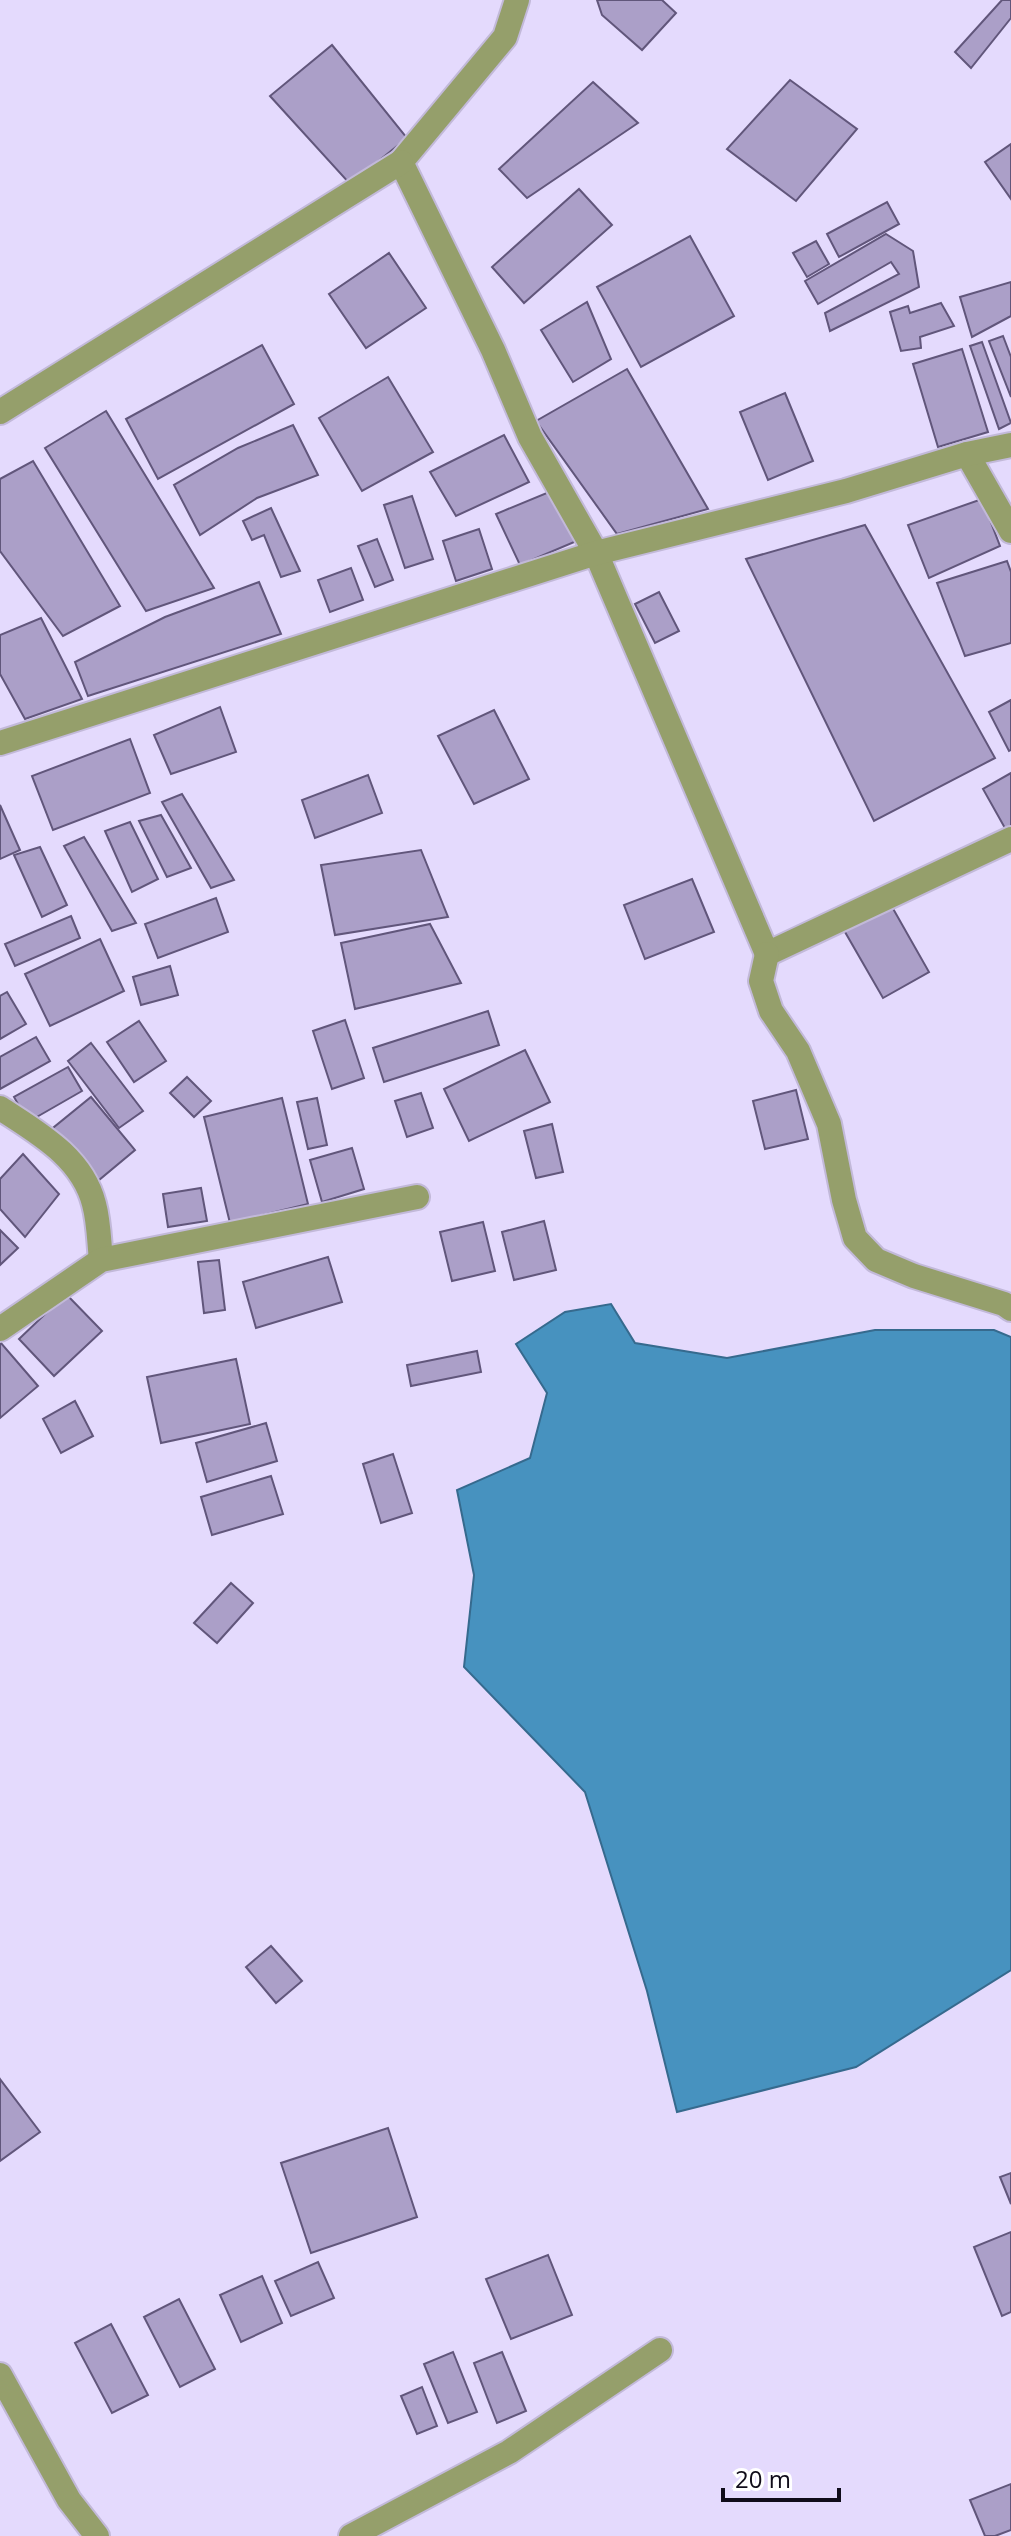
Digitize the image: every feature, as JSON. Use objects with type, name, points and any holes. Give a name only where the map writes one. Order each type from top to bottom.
[{"type":"street","points":[[0,412],[401,162],[505,37],[517,0]]},
{"type":"street","points":[[401,162],[493,350],[530,437],[596,553],[767,954],[761,981],[771,1011],[798,1051],[829,1124],[855,1238],[876,1260],[1011,1309]]},
{"type":"street","points":[[0,743],[596,553],[846,491],[967,454],[1011,445]]},
{"type":"street","points":[[967,454],[1011,531]]},
{"type":"street","points":[[767,954],[1011,839]]},
{"type":"street","points":[[0,1108],[53,1143],[83,1177],[94,1204],[101,1260]]},
{"type":"street","points":[[0,1329],[101,1260],[417,1197]]},
{"type":"street","points":[[351,2536],[509,2452],[660,2350]]},
{"type":"street","points":[[0,2375],[69,2500],[97,2536]]},
{"type":"water","points":[[611,1304],[635,1343],[727,1358],[875,1330],[994,1330],[1011,1337],[1011,1970],[856,2067],[677,2112],[647,1991],[585,1792],[464,1667],[474,1575],[457,1490],[530,1458],[547,1393],[516,1344],[565,1312]]},
{"type":"building","points":[[597,0],[662,0],[676,13],[642,50],[602,15]]},
{"type":"building","points":[[1002,0],[1011,0],[1011,18],[971,68],[955,52]]},
{"type":"building","points":[[332,45],[407,138],[350,184],[270,96]]},
{"type":"building","points":[[790,80],[857,129],[796,201],[727,149]]},
{"type":"building","points":[[593,82],[638,123],[527,198],[499,169]]},
{"type":"building","points":[[1011,144],[1011,199],[985,162]]},
{"type":"building","points":[[579,189],[612,225],[524,303],[492,267]]},
{"type":"building","points":[[887,202],[899,224],[839,257],[827,234]]},
{"type":"building","points":[[886,234],[913,251],[919,287],[830,331],[825,313],[899,274],[891,262],[818,304],[805,281]]},
{"type":"building","points":[[690,236],[734,316],[641,367],[597,287]]},
{"type":"building","points":[[816,241],[829,264],[807,277],[793,253]]},
{"type":"building","points":[[389,253],[426,308],[366,348],[329,294]]},
{"type":"building","points":[[1011,282],[1011,316],[972,337],[960,297]]},
{"type":"building","points":[[587,302],[611,359],[573,382],[541,330]]},
{"type":"building","points":[[941,303],[954,326],[920,337],[921,348],[901,351],[890,312],[908,306],[910,313]]},
{"type":"building","points":[[1003,336],[1011,357],[1011,397],[989,341]]},
{"type":"building","points":[[982,342],[1011,423],[999,429],[970,346]]},
{"type":"building","points":[[262,345],[294,404],[158,479],[126,419]]},
{"type":"building","points":[[962,349],[988,432],[938,447],[913,364]]},
{"type":"building","points":[[627,369],[708,509],[617,534],[536,421]]},
{"type":"building","points":[[388,377],[433,452],[362,491],[319,418]]},
{"type":"building","points":[[785,393],[813,461],[768,480],[740,412]]},
{"type":"building","points":[[106,411],[214,588],[146,611],[45,448]]},
{"type":"building","points":[[293,425],[318,475],[257,498],[200,535],[174,485],[238,448]]},
{"type":"building","points":[[504,435],[529,482],[456,516],[430,472]]},
{"type":"building","points":[[33,461],[120,606],[63,636],[0,551],[0,479]]},
{"type":"building","points":[[554,490],[579,540],[520,565],[496,514]]},
{"type":"building","points":[[412,496],[433,559],[405,568],[384,505]]},
{"type":"building","points":[[982,499],[1000,546],[929,578],[908,525]]},
{"type":"building","points":[[271,508],[300,571],[281,577],[264,535],[252,540],[243,521]]},
{"type":"building","points":[[865,525],[995,758],[874,821],[746,559]]},
{"type":"building","points":[[479,529],[492,569],[456,581],[443,541]]},
{"type":"building","points":[[377,539],[393,580],[375,587],[358,546]]},
{"type":"building","points":[[1007,561],[1011,572],[1011,643],[965,656],[937,583]]},
{"type":"building","points":[[351,568],[363,600],[330,612],[318,580]]},
{"type":"building","points":[[259,582],[281,634],[88,696],[75,662],[165,617]]},
{"type":"building","points":[[659,592],[679,631],[655,643],[635,604]]},
{"type":"building","points":[[41,618],[82,699],[25,719],[0,674],[0,635]]},
{"type":"building","points":[[1011,700],[1011,750],[1009,751],[989,712]]},
{"type":"building","points":[[220,707],[236,752],[171,774],[154,735]]},
{"type":"building","points":[[494,710],[529,779],[474,804],[438,736]]},
{"type":"building","points":[[130,739],[150,793],[53,830],[32,776]]},
{"type":"building","points":[[1011,773],[1011,837],[1010,837],[983,789]]},
{"type":"building","points":[[368,775],[382,813],[315,838],[302,800]]},
{"type":"building","points":[[182,794],[234,880],[211,888],[162,802]]},
{"type":"building","points":[[0,805],[20,850],[0,859]]},
{"type":"building","points":[[161,815],[191,868],[167,877],[139,821]]},
{"type":"building","points":[[130,822],[158,879],[132,892],[105,831]]},
{"type":"building","points":[[84,837],[136,923],[112,931],[64,846]]},
{"type":"building","points":[[40,847],[67,905],[42,917],[14,855]]},
{"type":"building","points":[[421,850],[448,917],[335,935],[321,865]]},
{"type":"building","points":[[692,879],[714,932],[645,959],[624,905]]},
{"type":"building","points":[[216,898],[228,932],[158,958],[145,924]]},
{"type":"building","points":[[887,898],[929,972],[883,998],[841,925]]},
{"type":"building","points":[[71,916],[80,938],[15,966],[5,944]]},
{"type":"building","points":[[430,924],[461,983],[355,1009],[341,943]]},
{"type":"building","points":[[100,939],[124,991],[50,1026],[25,974]]},
{"type":"building","points":[[170,966],[178,995],[141,1005],[133,977]]},
{"type":"building","points":[[7,992],[26,1024],[0,1039],[0,996]]},
{"type":"building","points":[[488,1011],[499,1045],[384,1082],[373,1048]]},
{"type":"building","points":[[345,1020],[364,1078],[332,1089],[313,1031]]},
{"type":"building","points":[[139,1021],[166,1061],[134,1082],[107,1042]]},
{"type":"building","points":[[36,1037],[50,1061],[0,1089],[0,1057]]},
{"type":"building","points":[[91,1043],[143,1111],[119,1128],[68,1061]]},
{"type":"building","points":[[525,1050],[550,1102],[469,1141],[444,1089]]},
{"type":"building","points":[[68,1067],[82,1091],[28,1122],[14,1097]]},
{"type":"building","points":[[187,1077],[211,1101],[194,1117],[170,1093]]},
{"type":"building","points":[[796,1090],[808,1139],[765,1149],[753,1101]]},
{"type":"building","points":[[421,1093],[433,1128],[407,1137],[395,1101]]},
{"type":"building","points":[[91,1097],[135,1150],[93,1185],[48,1132]]},
{"type":"building","points":[[282,1098],[308,1204],[230,1223],[204,1117]]},
{"type":"building","points":[[317,1098],[327,1145],[308,1149],[297,1102]]},
{"type":"building","points":[[552,1124],[563,1172],[536,1178],[524,1131]]},
{"type":"building","points":[[352,1148],[364,1189],[322,1202],[310,1160]]},
{"type":"building","points":[[23,1154],[59,1194],[25,1237],[0,1209],[0,1179]]},
{"type":"building","points":[[201,1188],[207,1221],[168,1227],[163,1194]]},
{"type":"building","points":[[544,1221],[556,1270],[514,1280],[502,1232]]},
{"type":"building","points":[[483,1222],[495,1271],[452,1281],[440,1232]]},
{"type":"building","points":[[0,1230],[18,1248],[0,1265]]},
{"type":"building","points":[[328,1257],[342,1302],[256,1328],[243,1282]]},
{"type":"building","points":[[219,1260],[225,1310],[204,1313],[198,1262]]},
{"type":"building","points":[[66,1294],[102,1331],[54,1376],[19,1339]]},
{"type":"building","points":[[0,1342],[38,1386],[0,1418]]},
{"type":"building","points":[[477,1351],[481,1372],[411,1386],[407,1365]]},
{"type":"building","points":[[236,1359],[250,1424],[161,1443],[147,1377]]},
{"type":"building","points":[[75,1401],[93,1436],[61,1453],[43,1419]]},
{"type":"building","points":[[266,1423],[277,1461],[207,1482],[196,1443]]},
{"type":"building","points":[[393,1454],[412,1513],[381,1523],[363,1464]]},
{"type":"building","points":[[271,1476],[283,1514],[212,1535],[201,1497]]},
{"type":"building","points":[[231,1583],[253,1603],[217,1643],[194,1623]]},
{"type":"building","points":[[271,1946],[302,1981],[276,2003],[246,1967]]},
{"type":"building","points":[[0,2079],[40,2132],[0,2161]]},
{"type":"building","points":[[388,2128],[417,2217],[311,2253],[281,2163]]},
{"type":"building","points":[[1011,2173],[1011,2204],[1000,2177]]},
{"type":"building","points":[[1011,2232],[1011,2312],[1002,2316],[974,2247]]},
{"type":"building","points":[[548,2255],[572,2315],[511,2339],[486,2279]]},
{"type":"building","points":[[318,2262],[334,2298],[291,2316],[275,2281]]},
{"type":"building","points":[[262,2276],[282,2323],[241,2342],[220,2295]]},
{"type":"building","points":[[179,2299],[215,2369],[180,2387],[144,2317]]},
{"type":"building","points":[[111,2324],[148,2395],[112,2413],[75,2343]]},
{"type":"building","points":[[453,2352],[477,2412],[448,2423],[424,2364]]},
{"type":"building","points":[[502,2352],[526,2411],[497,2423],[474,2363]]},
{"type":"building","points":[[422,2387],[437,2426],[417,2434],[401,2396]]},
{"type":"building","points":[[1011,2484],[1011,2530],[985,2536],[970,2500]]}]
